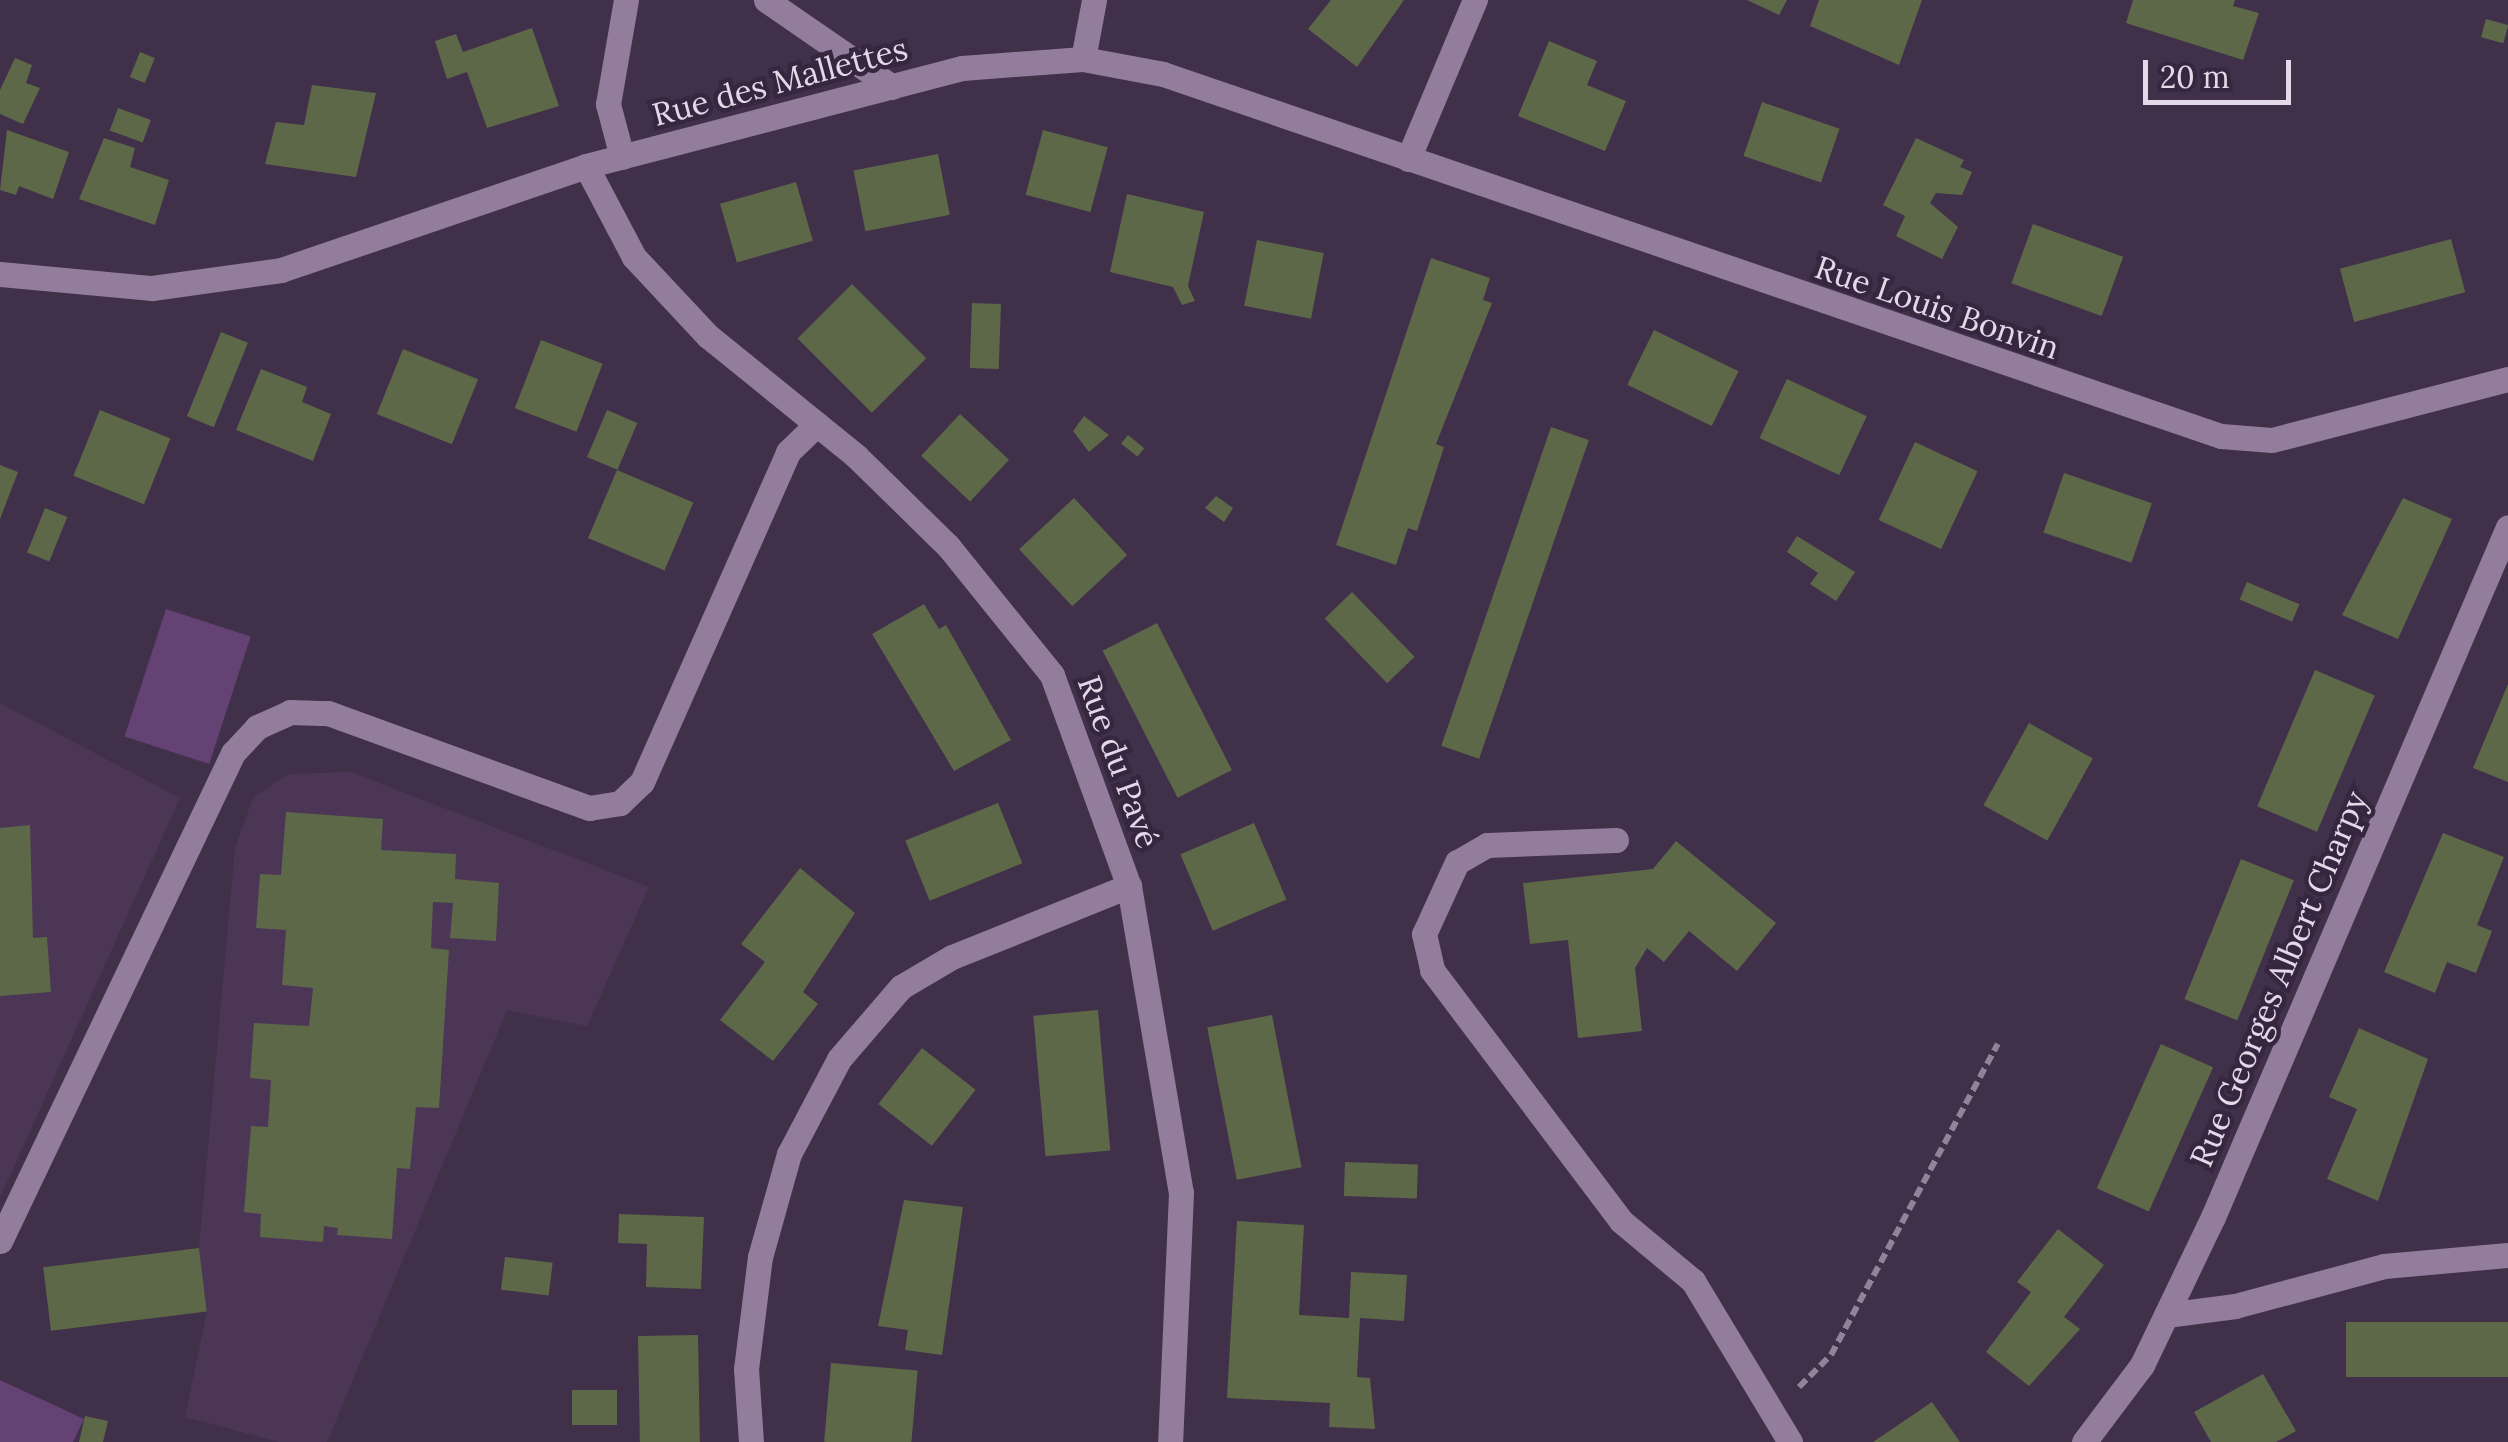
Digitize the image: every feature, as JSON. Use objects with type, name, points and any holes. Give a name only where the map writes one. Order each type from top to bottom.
[{"type":"street","points":[[622,157],[608,104],[626,0]]},
{"type":"street","points":[[766,0],[892,87]]},
{"type":"street","points":[[1083,59],[1094,0]]},
{"type":"street","points":[[1408,159],[1475,0]]},
{"type":"street","name":"Rue des Mallettes","points":[[0,274],[152,288],[282,270],[586,166],[962,68],[1083,59],[1163,74],[1408,159]]},
{"type":"street","name":"Rue Louis Bonvin","points":[[1408,159],[2220,436],[2272,440],[2508,379]]},
{"type":"street","name":"Rue du Pavé","points":[[586,166],[634,257],[708,336],[816,424],[948,546],[1052,675],[1129,886],[1181,1193],[1170,1442]]},
{"type":"street","points":[[0,1241],[234,752],[256,726],[290,712],[328,713],[589,808],[620,803],[642,782],[788,452],[816,424]]},
{"type":"street","name":"Rue Georges Albert Charpy","points":[[2084,1442],[2142,1366],[2166,1315],[2505,541]]},
{"type":"street","points":[[1616,840],[1487,845],[1456,862],[1424,934],[1432,970],[1621,1221],[1693,1281],[1790,1442]]},
{"type":"street","points":[[751,1442],[746,1369],[760,1257],[789,1154],[839,1058],[901,987],[952,957],[1129,886]]},
{"type":"street","points":[[2166,1315],[2236,1306],[2384,1266],[2508,1254]]},
{"type":"path","points":[[1773,1412],[1831,1355],[1998,1044]]},
{"type":"shaded area","points":[[166,609],[251,637],[209,764],[125,736]]},
{"type":"shaded area","points":[[0,703],[180,798],[0,1198]]},
{"type":"shaded area","points":[[350,772],[649,887],[587,1026],[507,1010],[327,1442],[279,1442],[185,1417],[207,1311],[199,1248],[235,848],[253,798],[288,774]]},
{"type":"shaded area","points":[[0,1380],[84,1419],[73,1442],[0,1442]]},
{"type":"building","points":[[1331,0],[1404,0],[1357,67],[1308,29]]},
{"type":"building","points":[[1747,0],[1787,0],[1779,15]]},
{"type":"building","points":[[1819,0],[1922,0],[1899,65],[1810,26]]},
{"type":"building","points":[[2133,0],[2235,0],[2233,6],[2259,13],[2243,60],[2126,23]]},
{"type":"building","points":[[2486,19],[2508,25],[2503,43],[2481,37]]},
{"type":"building","points":[[532,28],[559,106],[487,128],[467,72],[447,79],[435,41],[456,34],[463,52]]},
{"type":"building","points":[[1549,41],[1597,61],[1587,85],[1626,101],[1605,151],[1518,116]]},
{"type":"building","points":[[140,52],[155,58],[145,83],[130,77]]},
{"type":"building","points":[[15,58],[32,65],[26,83],[40,88],[23,124],[0,114],[0,90]]},
{"type":"building","points":[[312,85],[376,93],[356,177],[265,164],[276,122],[304,125]]},
{"type":"building","points":[[1762,102],[1840,129],[1821,183],[1743,156]]},
{"type":"building","points":[[118,108],[151,120],[143,143],[110,131]]},
{"type":"building","points":[[7,130],[69,152],[53,199],[19,186],[16,195],[0,190]]},
{"type":"building","points":[[1043,130],[1108,147],[1090,212],[1026,195]]},
{"type":"building","points":[[104,138],[135,148],[130,167],[169,180],[155,225],[79,199]]},
{"type":"building","points":[[1916,138],[1964,160],[1960,167],[1972,172],[1962,195],[1936,193],[1930,203],[1958,227],[1942,259],[1896,236],[1905,216],[1883,205]]},
{"type":"building","points":[[938,154],[950,215],[865,231],[854,170]]},
{"type":"building","points":[[796,182],[813,241],[737,262],[720,204]]},
{"type":"building","points":[[1127,194],[1204,212],[1188,286],[1195,301],[1182,305],[1173,287],[1110,272]]},
{"type":"building","points":[[2033,224],[2123,257],[2102,316],[2011,283]]},
{"type":"building","points":[[2451,239],[2465,292],[2354,322],[2340,269]]},
{"type":"building","points":[[1257,240],[1324,253],[1311,319],[1244,306]]},
{"type":"building","points":[[1431,258],[1490,278],[1483,300],[1492,303],[1436,444],[1444,447],[1417,531],[1408,528],[1396,565],[1336,545]]},
{"type":"building","points":[[852,284],[926,358],[872,413],[798,338]]},
{"type":"building","points":[[972,303],[1001,304],[999,369],[970,368]]},
{"type":"building","points":[[1654,330],[1738,371],[1712,426],[1627,385]]},
{"type":"building","points":[[221,332],[248,343],[214,427],[187,416]]},
{"type":"building","points":[[541,340],[603,364],[576,432],[515,408]]},
{"type":"building","points":[[403,349],[478,379],[452,444],[377,414]]},
{"type":"building","points":[[261,369],[307,387],[302,402],[331,414],[313,461],[236,430]]},
{"type":"building","points":[[1787,379],[1867,416],[1839,475],[1760,438]]},
{"type":"building","points":[[100,410],[170,438],[144,504],[73,476]]},
{"type":"building","points":[[607,410],[637,423],[617,470],[587,457]]},
{"type":"building","points":[[960,414],[1009,460],[970,501],[921,456]]},
{"type":"building","points":[[1084,416],[1109,435],[1089,452],[1073,431]]},
{"type":"building","points":[[1551,427],[1589,440],[1479,759],[1441,746]]},
{"type":"building","points":[[1128,435],[1144,448],[1137,457],[1121,444]]},
{"type":"building","points":[[1915,442],[1978,471],[1941,549],[1879,520]]},
{"type":"building","points":[[0,465],[18,472],[0,519]]},
{"type":"building","points":[[617,470],[693,502],[664,571],[588,538]]},
{"type":"building","points":[[2064,473],[2152,503],[2131,563],[2043,533]]},
{"type":"building","points":[[1216,496],[1233,508],[1224,522],[1205,508]]},
{"type":"building","points":[[1074,498],[1127,555],[1072,606],[1019,549]]},
{"type":"building","points":[[2403,498],[2452,519],[2398,639],[2342,615]]},
{"type":"building","points":[[45,508],[67,517],[49,561],[27,553]]},
{"type":"building","points":[[1797,536],[1855,572],[1836,601],[1810,584],[1818,573],[1787,552]]},
{"type":"building","points":[[2247,582],[2299,604],[2292,622],[2240,599]]},
{"type":"building","points":[[1352,592],[1415,657],[1387,683],[1325,618]]},
{"type":"building","points":[[924,604],[939,629],[946,625],[1011,740],[954,771],[872,634]]},
{"type":"building","points":[[1157,623],[1232,770],[1178,798],[1103,651]]},
{"type":"building","points":[[2315,670],[2375,695],[2317,832],[2257,806]]},
{"type":"building","points":[[2508,684],[2508,782],[2473,768]]},
{"type":"building","points":[[2029,723],[2093,758],[2047,841],[1983,805]]},
{"type":"building","points":[[998,803],[1022,863],[930,901],[905,840]]},
{"type":"building","points":[[286,812],[383,819],[381,850],[456,854],[455,879],[499,883],[496,941],[450,938],[453,903],[433,902],[431,948],[449,950],[439,1108],[416,1107],[410,1169],[397,1168],[392,1239],[337,1235],[338,1228],[324,1226],[323,1242],[260,1237],[261,1214],[244,1212],[251,1126],[268,1127],[271,1080],[250,1078],[254,1023],[309,1026],[313,988],[282,985],[286,930],[256,928],[260,874],[281,875]]},
{"type":"building","points":[[1254,823],[1286,899],[1213,931],[1180,854]]},
{"type":"building","points":[[30,825],[33,938],[47,937],[51,992],[0,996],[0,828]]},
{"type":"building","points":[[2443,833],[2504,857],[2477,925],[2492,931],[2476,973],[2447,962],[2435,993],[2384,972]]},
{"type":"building","points":[[1676,841],[1776,923],[1737,971],[1689,931],[1664,962],[1647,948],[1635,968],[1642,1031],[1578,1038],[1568,940],[1530,944],[1523,883],[1653,869]]},
{"type":"building","points":[[2241,859],[2294,880],[2237,1020],[2184,999]]},
{"type":"building","points":[[800,868],[855,913],[803,992],[818,1004],[773,1061],[720,1020],[765,962],[741,944]]},
{"type":"building","points":[[1098,1010],[1110,1150],[1046,1156],[1033,1016]]},
{"type":"building","points":[[1272,1015],[1302,1167],[1237,1180],[1207,1028]]},
{"type":"building","points":[[2359,1028],[2428,1059],[2378,1201],[2327,1179],[2357,1109],[2329,1097]]},
{"type":"building","points":[[2161,1044],[2213,1067],[2149,1212],[2097,1188]]},
{"type":"building","points":[[922,1048],[976,1090],[932,1146],[878,1104]]},
{"type":"building","points":[[1345,1162],[1418,1165],[1417,1199],[1344,1196]]},
{"type":"building","points":[[904,1200],[963,1207],[942,1355],[905,1350],[908,1330],[878,1326]]},
{"type":"building","points":[[619,1214],[704,1217],[701,1289],[646,1287],[647,1244],[618,1243]]},
{"type":"building","points":[[1237,1221],[1304,1225],[1299,1315],[1349,1318],[1351,1272],[1407,1275],[1404,1321],[1360,1318],[1357,1377],[1370,1378],[1375,1429],[1329,1427],[1330,1403],[1227,1398]]},
{"type":"building","points":[[2058,1229],[2104,1265],[2064,1317],[2080,1329],[2029,1386],[1986,1352],[2031,1292],[2017,1282]]},
{"type":"building","points":[[199,1248],[207,1312],[51,1331],[43,1267]]},
{"type":"building","points":[[505,1257],[553,1263],[549,1296],[501,1290]]},
{"type":"building","points":[[2346,1322],[2508,1322],[2508,1377],[2346,1377]]},
{"type":"building","points":[[698,1335],[700,1442],[640,1442],[638,1336]]},
{"type":"building","points":[[831,1363],[918,1371],[911,1442],[824,1442]]},
{"type":"building","points":[[2263,1374],[2296,1431],[2276,1442],[2211,1442],[2194,1412]]},
{"type":"building","points":[[572,1390],[617,1390],[617,1425],[572,1425]]},
{"type":"building","points":[[1932,1402],[1960,1442],[1873,1442]]},
{"type":"building","points":[[85,1416],[108,1421],[103,1442],[79,1442]]}]
